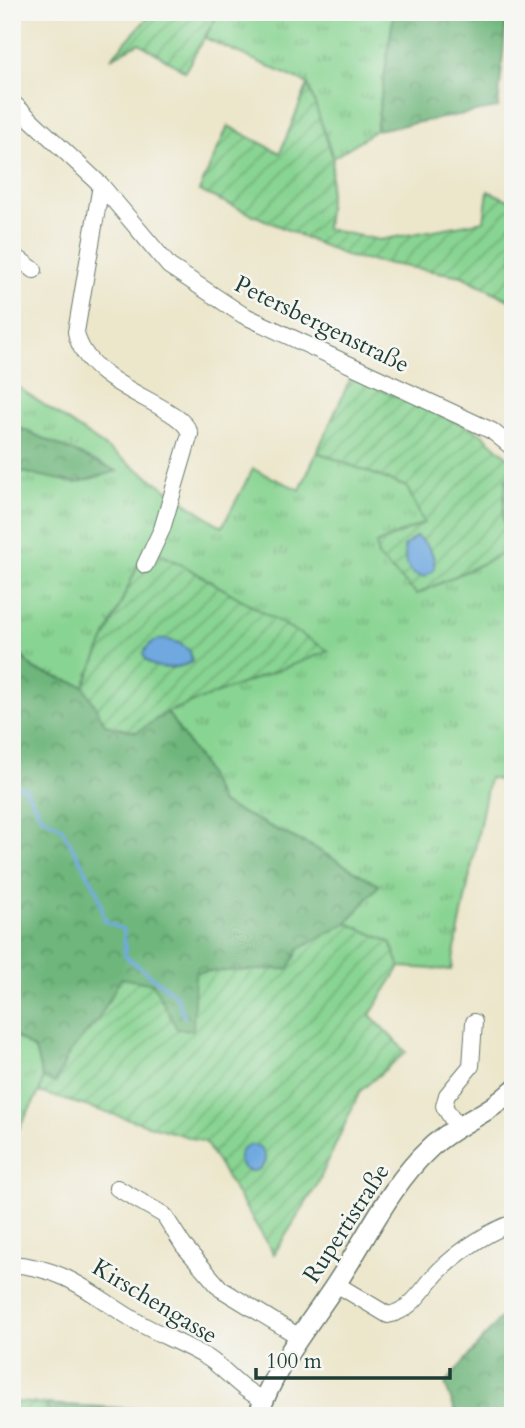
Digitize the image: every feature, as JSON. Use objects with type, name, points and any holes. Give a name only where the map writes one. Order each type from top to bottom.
[{"type":"main road","name":"Rupertistraße","points":[[260,1407],[277,1368],[417,1160],[457,1127],[505,1099],[513,1090]]},
{"type":"street","name":"Petersbergenstraße","points":[[12,102],[43,127],[101,185],[169,266],[243,315],[492,431],[513,448]]},
{"type":"street","points":[[101,185],[76,332],[79,344],[99,367],[125,389],[184,422],[190,434],[162,529],[145,565]]},
{"type":"street","points":[[12,254],[34,270]]},
{"type":"street","points":[[457,1127],[444,1106],[447,1095],[471,1066],[474,1022]]},
{"type":"street","points":[[117,1188],[163,1215],[183,1245],[221,1289],[298,1336]]},
{"type":"street","points":[[336,1284],[388,1315],[405,1311],[434,1275],[457,1255],[513,1223]]},
{"type":"street","name":"Kirschengasse","points":[[12,1264],[43,1268],[82,1284],[130,1318],[209,1359],[260,1407]]},
{"type":"green space","points":[[153,12],[219,12],[185,71],[139,43],[111,58]]},
{"type":"green space","points":[[219,12],[394,12],[376,130],[333,158],[308,84],[205,38]]},
{"type":"green space","points":[[394,12],[513,12],[513,23],[506,22],[498,108],[376,130]]},
{"type":"green space","points":[[308,84],[333,158],[326,229],[380,240],[484,221],[488,191],[513,202],[513,302],[462,276],[349,257],[199,191],[228,126],[280,153]]},
{"type":"green space","points":[[351,377],[480,432],[513,462],[513,477],[506,479],[503,519],[508,539],[513,538],[513,549],[417,594],[378,557],[376,544],[424,523],[407,487],[317,452]]},
{"type":"green space","points":[[12,383],[222,527],[253,469],[300,490],[317,452],[407,487],[424,523],[376,544],[417,594],[513,549],[513,783],[489,778],[451,970],[400,967],[390,942],[347,923],[378,885],[313,847],[221,803],[202,764],[167,712],[328,651],[184,566],[146,547],[84,686],[35,670],[12,648]]},
{"type":"green space","points":[[13,425],[117,471],[76,483],[12,470]]},
{"type":"green space","points":[[513,477],[513,538],[509,540],[503,519],[506,479]]},
{"type":"green space","points":[[146,547],[184,566],[329,651],[167,712],[137,732],[106,725],[84,686]]},
{"type":"green space","points":[[12,648],[35,670],[84,686],[106,725],[137,732],[167,712],[202,764],[221,803],[313,847],[379,885],[347,923],[299,949],[289,969],[195,972],[194,1030],[177,1030],[153,984],[121,978],[99,1018],[68,1055],[55,1083],[43,1079],[35,1050],[12,1034]]},
{"type":"green space","points":[[347,923],[390,942],[400,967],[370,1015],[406,1052],[360,1091],[317,1185],[274,1254],[205,1142],[39,1092],[43,1079],[56,1083],[68,1055],[99,1018],[121,978],[153,984],[177,1029],[193,1030],[195,972],[289,969],[299,949]]},
{"type":"green space","points":[[12,1034],[35,1050],[43,1079],[39,1092],[12,1141]]},
{"type":"green space","points":[[513,1303],[513,1416],[457,1416],[445,1384]]},
{"type":"green space","points":[[12,1402],[46,1404],[49,1416],[12,1416]]},
{"type":"green space","points":[[46,1404],[172,1411],[169,1416],[49,1416]]},
{"type":"water","points":[[416,536],[428,546],[434,559],[434,570],[423,577],[413,574],[406,564],[404,547]]},
{"type":"water","points":[[157,640],[179,643],[190,651],[192,662],[164,668],[146,660],[143,654],[147,648]]},
{"type":"water","points":[[252,1145],[261,1149],[265,1158],[261,1167],[252,1171],[243,1167],[239,1158],[243,1149]]},
{"type":"waterway","points":[[12,783],[26,789],[40,815],[61,827],[97,890],[105,921],[124,930],[125,956],[176,995],[184,1017]]}]
